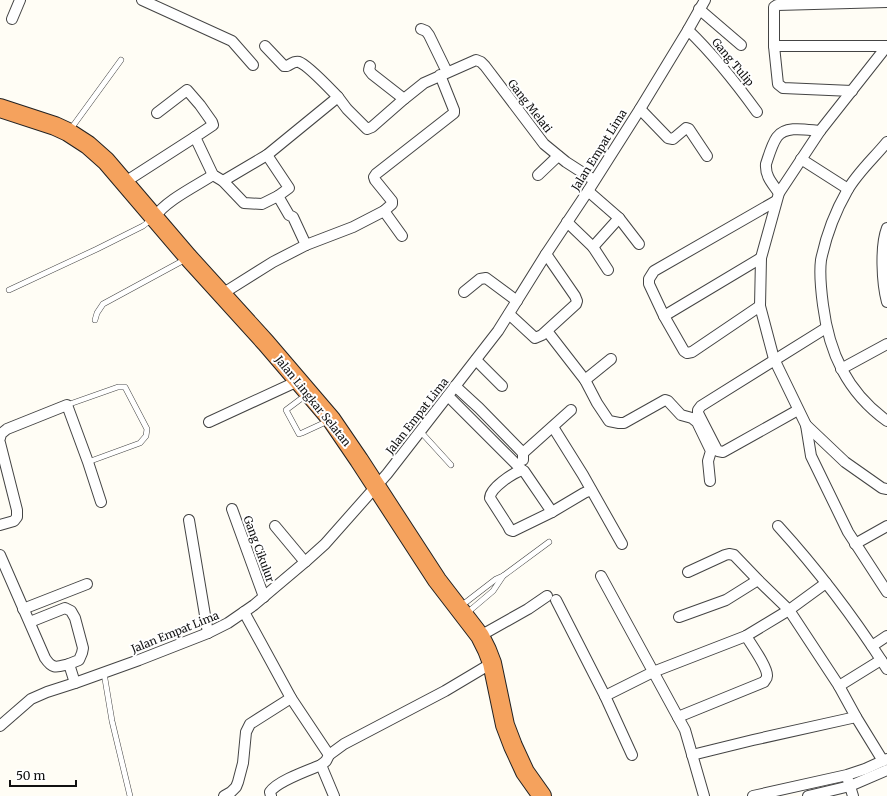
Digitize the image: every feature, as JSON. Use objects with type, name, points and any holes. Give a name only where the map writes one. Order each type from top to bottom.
[{"type":"highway","name":"Jalan Lingkar Selatan","points":[[0,108],[68,132],[80,139],[99,154],[125,182],[188,257],[330,419],[355,454],[440,584],[480,636],[492,663],[505,725],[510,739],[525,772],[542,796]]},
{"type":"street","points":[[12,19],[20,0]]},
{"type":"street","name":"Jalan Empat Lima","points":[[4,722],[31,699],[208,633],[228,623],[244,612],[305,562],[336,532],[376,487],[476,360],[509,314],[640,109],[705,0]]},
{"type":"street","points":[[144,1],[232,41],[253,65]]},
{"type":"street","points":[[852,91],[780,87],[778,84],[774,46],[774,8],[777,5],[887,2]]},
{"type":"street","points":[[699,9],[740,45]]},
{"type":"street","points":[[222,294],[273,262],[306,245],[353,227],[384,211],[392,204],[392,201],[375,180],[374,177],[376,174],[454,113],[443,74],[429,35],[426,31],[421,30]]},
{"type":"street","name":"Gang Tulip","points":[[688,30],[718,61],[757,112]]},
{"type":"street","points":[[223,181],[267,155],[338,97],[304,65],[299,62],[294,62],[284,66],[265,46]]},
{"type":"street","points":[[774,46],[887,46]]},
{"type":"street","points":[[887,46],[820,131],[778,197],[761,258],[760,306],[774,359],[806,424],[845,462],[884,488],[887,497]]},
{"type":"street","name":"Gang Melati","points":[[338,97],[347,109],[367,129],[372,127],[424,83],[476,60],[481,62],[537,136],[558,156],[594,180]]},
{"type":"street","points":[[370,66],[369,70],[372,74],[404,99]]},
{"type":"street","points":[[125,182],[210,128],[212,125],[212,122],[200,105],[187,90],[157,113]]},
{"type":"street","points":[[640,109],[668,138],[673,138],[686,128],[689,129],[707,156]]},
{"type":"street","points":[[778,197],[769,180],[766,168],[766,164],[777,137],[783,132],[790,130],[820,131]]},
{"type":"street","points":[[195,137],[213,175],[223,181],[244,203],[262,204],[278,196],[289,188],[267,155]]},
{"type":"street","points":[[885,147],[865,167],[848,189],[838,207],[827,236],[821,260],[820,279],[826,328],[834,354],[841,369],[868,405],[887,421]]},
{"type":"street","points":[[538,175],[558,156]]},
{"type":"street","points":[[801,159],[848,189]]},
{"type":"street","points":[[155,217],[158,212],[168,203],[213,175]]},
{"type":"street","points":[[588,190],[619,218],[639,244]]},
{"type":"street","points":[[278,196],[289,215],[293,218],[306,245]]},
{"type":"street","points":[[760,306],[692,352],[687,353],[684,351],[664,316],[649,284],[649,279],[654,271],[778,197]]},
{"type":"street","points":[[384,211],[402,236]]},
{"type":"street","points":[[594,247],[619,218]]},
{"type":"street","points":[[567,222],[594,247],[608,270]]},
{"type":"street","points":[[887,228],[883,251],[884,292],[887,302]]},
{"type":"street","points":[[509,314],[535,338],[547,331],[578,302],[546,254]]},
{"type":"street","points":[[664,316],[761,258]]},
{"type":"street","points":[[464,292],[480,279],[486,278],[517,301]]},
{"type":"street","points":[[798,410],[723,452],[718,452],[716,450],[698,414],[699,408],[774,359],[826,328]]},
{"type":"street","points":[[547,331],[585,380],[597,403],[609,420],[624,423],[665,400],[668,401],[681,415],[694,419],[697,422],[711,451],[708,461],[710,481]]},
{"type":"street","points":[[841,369],[887,344]]},
{"type":"street","points":[[585,380],[611,359]]},
{"type":"street","points":[[476,360],[502,386]]},
{"type":"street","points":[[455,386],[523,453]]},
{"type":"street","points":[[209,422],[303,387]]},
{"type":"street","points":[[448,396],[527,474],[552,512]]},
{"type":"street","points":[[0,438],[1,434],[7,429],[67,405],[101,502]]},
{"type":"street","points":[[522,470],[523,453],[571,410]]},
{"type":"street","points":[[806,424],[811,456],[838,513],[855,544],[887,592]]},
{"type":"street","points":[[553,427],[592,490],[622,544]]},
{"type":"street","points":[[0,443],[17,510],[17,517],[14,521],[0,526]]},
{"type":"street","points":[[811,456],[826,445]]},
{"type":"street","points":[[522,470],[496,487],[490,494],[490,498],[510,530],[513,531],[552,512],[584,492],[592,490]]},
{"type":"street","name":"Gang Cikulur","points":[[232,510],[264,596]]},
{"type":"street","points":[[189,520],[208,633]]},
{"type":"street","points":[[274,526],[305,562]]},
{"type":"street","points":[[778,526],[826,583],[887,669]]},
{"type":"street","points":[[855,544],[887,526]]},
{"type":"street","points":[[688,572],[729,554],[734,554],[789,610],[839,686],[856,717],[886,763]]},
{"type":"street","points":[[0,556],[45,658],[50,666],[56,667],[79,660],[83,648],[71,612],[65,608],[30,622]]},
{"type":"street","points":[[602,576],[685,730],[704,796]]},
{"type":"street","points":[[679,617],[726,600],[758,580]]},
{"type":"street","points":[[605,696],[653,672],[746,636],[789,610],[826,583]]},
{"type":"street","points":[[23,609],[87,584]]},
{"type":"street","points":[[480,636],[528,609],[552,598],[605,696],[632,755]]},
{"type":"street","points":[[244,612],[291,698],[329,755]]},
{"type":"street","points":[[678,716],[764,682],[767,675],[764,667],[746,636]]},
{"type":"street","points":[[872,646],[887,636]]},
{"type":"street","points":[[839,686],[881,660]]},
{"type":"street","points":[[271,796],[270,792],[275,787],[291,777],[326,761],[329,755],[344,744],[445,691],[492,663]]},
{"type":"street","points":[[69,664],[75,683]]},
{"type":"street","points":[[224,796],[236,787],[238,782],[243,763],[246,732],[250,724],[291,698]]},
{"type":"street","points":[[692,755],[856,717]]},
{"type":"street","points":[[753,796],[846,775],[886,763]]},
{"type":"street","points":[[808,796],[851,791],[886,763]]},
{"type":"street","points":[[321,764],[334,796]]},
{"type":"street","points":[[846,775],[851,791]]},
{"type":"lane","points":[[68,132],[121,60]]},
{"type":"lane","points":[[9,290],[143,226],[155,217]]},
{"type":"lane","points":[[95,320],[97,313],[103,304],[188,257]]},
{"type":"lane","points":[[67,405],[118,387],[125,387],[147,429],[146,436],[140,443],[88,462]]},
{"type":"lane","points":[[303,387],[286,410],[299,434],[302,434],[330,419]]},
{"type":"lane","points":[[420,431],[451,465]]},
{"type":"lane","points":[[462,611],[493,591],[503,576],[549,542]]},
{"type":"lane","points":[[462,611],[496,578],[503,576]]},
{"type":"lane","points":[[104,673],[112,721],[130,796]]}]
